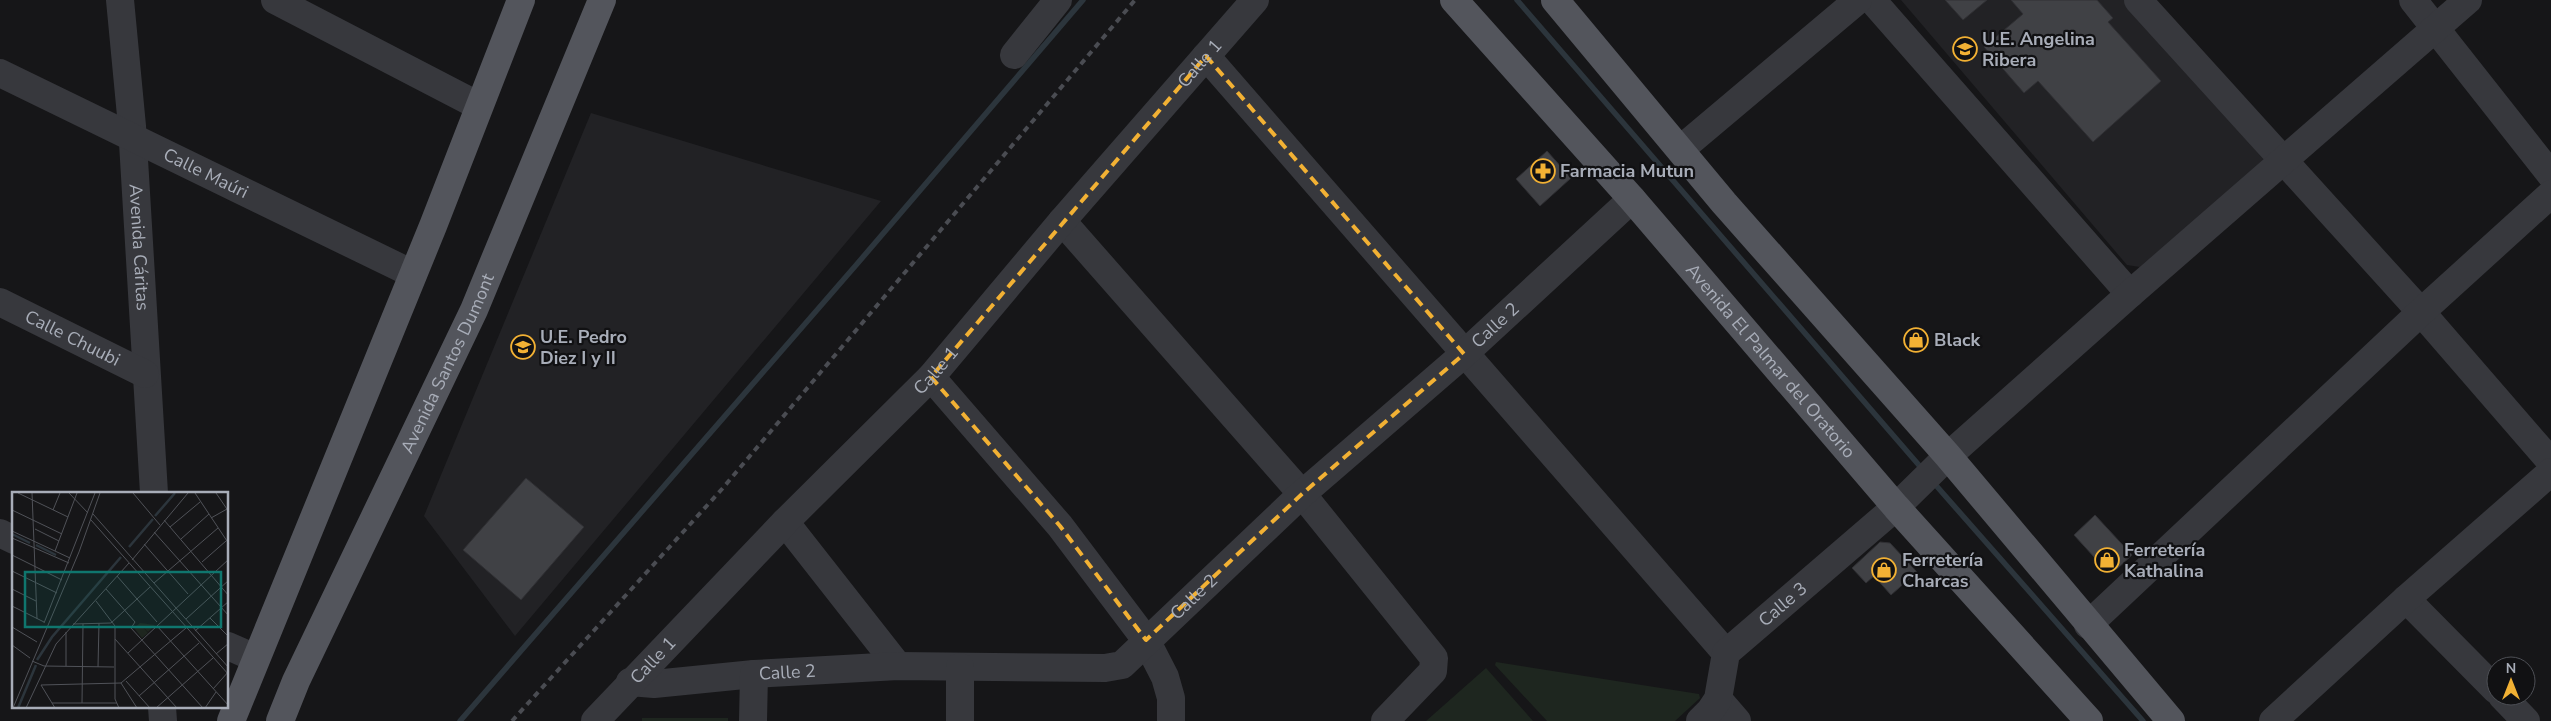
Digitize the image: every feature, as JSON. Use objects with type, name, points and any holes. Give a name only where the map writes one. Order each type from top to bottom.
[{"type":"main road","points":[[231,721],[521,0]]},
{"type":"main road","name":"Avenida Santos Dumont","points":[[280,721],[296,681],[474,310],[602,0]]},
{"type":"main road","name":"Avenida El Palmar del Oratorio","points":[[1454,0],[1904,498],[2089,721]]},
{"type":"main road","points":[[1555,0],[1942,461],[2171,721]]},
{"type":"street","name":"Avenida Cáritas","points":[[120,0],[132,137],[145,374],[154,492]]},
{"type":"street","points":[[274,0],[479,106]]},
{"type":"street","points":[[1014,56],[1058,0]]},
{"type":"street","name":"Calle 1","points":[[595,721],[630,682],[785,522],[931,377],[1062,221],[1255,0]]},
{"type":"street","points":[[1681,149],[1858,0]]},
{"type":"street","points":[[1872,0],[2130,294]]},
{"type":"street","points":[[2138,0],[2421,312],[2551,462]]},
{"type":"street","points":[[2413,0],[2551,175]]},
{"type":"street","name":"Calle 3","points":[[1726,653],[1904,498],[1942,461],[2130,294],[2468,0]]},
{"type":"street","points":[[1206,56],[1726,653],[1718,699],[1700,721]]},
{"type":"street","name":"Calle Maúri","points":[[0,72],[412,274]]},
{"type":"street","points":[[2088,625],[2421,312],[2551,194]]},
{"type":"street","name":"Calle 2","points":[[630,682],[654,684],[754,674],[898,666],[1114,667],[1122,665],[1146,640],[1302,494],[1464,354],[1632,199]]},
{"type":"street","points":[[1062,221],[1302,494],[1434,658],[1433,671],[1385,721]]},
{"type":"street","name":"Calle Chuubi","points":[[0,302],[145,374]]},
{"type":"street","points":[[931,377],[1060,526],[1146,640],[1165,677],[1171,698],[1171,721]]},
{"type":"street","points":[[2272,721],[2406,599],[2551,472]]},
{"type":"street","points":[[785,522],[898,666]]},
{"type":"street","points":[[0,533],[12,539]]},
{"type":"street","points":[[2406,599],[2486,680]]},
{"type":"street","points":[[229,646],[255,658]]},
{"type":"street","points":[[960,667],[960,721]]},
{"type":"street","points":[[753,721],[754,674]]},
{"type":"street","points":[[1718,699],[1737,721]]},
{"type":"street","points":[[2512,706],[2526,721]]},
{"type":"street","points":[[162,708],[163,721]]},
{"type":"highlighted area","points":[[1206,56],[1464,354],[1302,494],[1146,640],[1060,526],[931,377]]},
{"type":"shaded area","points":[[1901,0],[2128,0],[2265,161],[2140,267],[2127,265]]},
{"type":"shaded area","points":[[591,113],[881,201],[515,636],[424,516]]},
{"type":"shaded area","points":[[1496,662],[1699,694],[1700,698],[1675,721],[1547,721],[1495,665]]},
{"type":"shaded area","points":[[1486,668],[1533,721],[1426,721]]},
{"type":"shaded area","points":[[642,718],[728,718],[728,721],[642,721]]},
{"type":"building","points":[[1945,0],[1987,0],[1963,20]]},
{"type":"building","points":[[2011,0],[2097,0],[2113,18],[2108,22],[2161,81],[2093,142],[2038,81],[2024,93],[1984,47],[2023,14]]},
{"type":"building","points":[[1547,151],[1571,178],[1540,206],[1516,179]]},
{"type":"building","points":[[526,478],[584,527],[521,600],[463,550]]},
{"type":"building","points":[[2095,515],[2132,555],[2117,569],[2105,569],[2074,535]]},
{"type":"building","name":"Ferretería Charcas","points":[[1880,542],[1890,543],[1917,572],[1891,595],[1874,576],[1866,583],[1852,568]]},
{"type":"waterway","points":[[460,721],[857,264],[1083,0]]},
{"type":"waterway","points":[[1517,0],[1924,471]]},
{"type":"waterway","points":[[1933,482],[2143,721]]},
{"type":"railway","points":[[512,721],[722,489],[1135,0]]},
{"type":"place","name":"U.E. Angelina Ribera","points":[[1965,49]]},
{"type":"place","name":"Farmacia Mutun","points":[[1543,171]]},
{"type":"place","name":"Black","points":[[1916,340]]},
{"type":"place","name":"U.E. Pedro Diez I y II","points":[[523,347]]},
{"type":"place","name":"Ferretería Kathalina","points":[[2107,560]]},
{"type":"place","name":"Ferretería Charcas","points":[[1884,570]]}]
